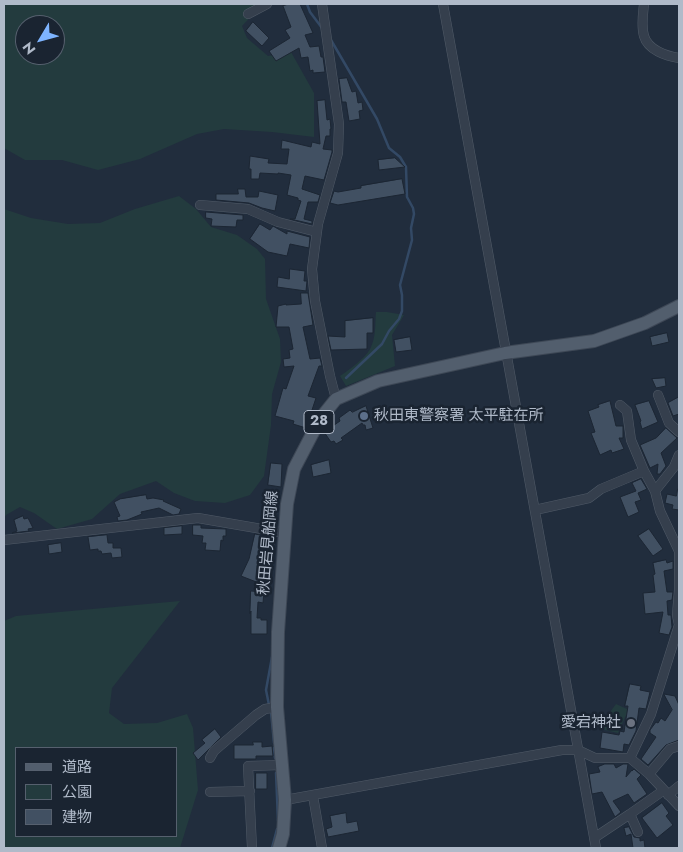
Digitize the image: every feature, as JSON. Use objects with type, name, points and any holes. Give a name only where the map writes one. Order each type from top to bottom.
[{"type":"main road","name":"秋田岩見船岡線","points":[[279,848],[283,834],[285,800],[277,708],[278,632],[287,504],[294,469],[320,419],[336,399],[378,381],[505,353],[594,341],[645,323],[679,307]]},
{"type":"street","points":[[248,14],[268,4]]},
{"type":"street","points":[[322,4],[339,124],[339,141],[334,172],[316,232],[312,269],[315,301],[336,399]]},
{"type":"street","points":[[443,4],[596,848]]},
{"type":"street","points":[[644,4],[643,25],[644,36],[647,41],[657,51],[679,58]]},
{"type":"street","points":[[200,205],[248,209],[278,222],[316,232]]},
{"type":"street","points":[[658,395],[670,423],[679,432]]},
{"type":"street","points":[[620,405],[627,411],[631,440],[644,471],[656,491],[660,511],[679,552],[677,615],[679,625],[651,714],[630,758]]},
{"type":"street","points":[[656,491],[674,467],[679,455]]},
{"type":"street","points":[[535,510],[589,498],[601,489],[644,471]]},
{"type":"street","points":[[4,540],[198,518],[285,533]]},
{"type":"street","points":[[210,758],[214,752],[256,715],[265,710],[277,708]]},
{"type":"street","points":[[649,774],[670,749],[679,746]]},
{"type":"street","points":[[285,800],[562,750],[578,750],[595,758],[630,758],[649,774],[679,806]]},
{"type":"street","points":[[252,848],[248,766],[282,765]]},
{"type":"street","points":[[594,838],[630,814],[679,786]]},
{"type":"street","points":[[210,792],[250,791]]},
{"type":"street","points":[[312,796],[322,848]]},
{"type":"street","points":[[630,814],[638,832]]},
{"type":"green space","points":[[4,4],[263,4],[242,26],[247,38],[268,56],[291,52],[314,93],[314,137],[224,129],[197,134],[140,159],[98,170],[62,160],[25,160],[4,148]]},
{"type":"green space","points":[[179,196],[196,209],[211,227],[237,235],[257,249],[265,259],[266,299],[280,339],[281,362],[272,394],[271,425],[264,476],[250,495],[225,503],[195,501],[174,493],[156,481],[120,494],[92,519],[57,529],[34,513],[20,507],[6,515],[4,519],[4,209],[31,218],[68,224],[100,223],[135,209]]},
{"type":"green space","points":[[376,312],[404,315],[392,335],[395,366],[346,386],[340,376],[369,351],[374,338]]},
{"type":"green space","points":[[180,601],[112,688],[109,713],[124,724],[157,723],[187,714],[193,728],[198,790],[180,848],[4,848],[4,621],[16,616]]},
{"type":"green space","points":[[616,704],[628,711],[618,733],[605,730],[602,723]]},
{"type":"building","points":[[300,4],[313,33],[305,35],[310,47],[319,46],[325,72],[313,73],[313,70],[310,71],[308,57],[301,58],[299,48],[276,61],[269,51],[290,38],[285,30],[291,27],[283,6]]},
{"type":"building","points":[[253,22],[269,38],[262,46],[246,31]]},
{"type":"building","points":[[347,78],[352,92],[356,91],[358,103],[362,102],[363,110],[359,111],[360,119],[349,121],[346,102],[342,102],[339,79]]},
{"type":"building","points":[[325,100],[327,120],[330,119],[331,129],[330,136],[326,136],[323,149],[332,150],[332,152],[324,180],[305,176],[302,189],[320,195],[318,202],[308,202],[304,219],[312,221],[312,224],[290,219],[295,219],[301,201],[298,198],[287,195],[291,175],[260,173],[259,179],[251,179],[251,169],[249,169],[250,156],[269,159],[268,163],[287,164],[289,149],[281,149],[282,140],[311,147],[312,142],[320,144],[317,101]]},
{"type":"building","points":[[395,158],[405,167],[379,170],[378,160]]},
{"type":"building","points":[[402,179],[405,194],[338,205],[330,203],[334,191],[361,188],[361,186]]},
{"type":"building","points":[[238,189],[245,189],[246,197],[258,197],[259,191],[278,195],[275,211],[249,203],[216,200],[216,194],[238,194]]},
{"type":"building","points":[[206,212],[243,215],[243,220],[237,220],[236,227],[211,226],[212,219],[206,218]]},
{"type":"building","points":[[260,224],[270,230],[273,226],[287,234],[287,231],[310,237],[309,248],[290,244],[287,256],[268,252],[250,239]]},
{"type":"building","points":[[290,269],[305,271],[306,291],[277,287],[278,277],[289,279]]},
{"type":"building","points":[[301,293],[308,293],[313,325],[303,327],[310,359],[320,358],[322,366],[319,366],[308,396],[316,398],[306,428],[293,424],[294,421],[275,416],[283,388],[286,389],[294,366],[284,367],[283,359],[290,358],[289,350],[293,349],[289,327],[276,327],[278,306],[301,304]]},
{"type":"building","points":[[373,318],[373,333],[367,333],[367,349],[331,350],[328,336],[345,337],[345,321]]},
{"type":"building","points":[[667,333],[669,342],[652,346],[650,337]]},
{"type":"building","points":[[410,337],[412,350],[396,352],[394,340]]},
{"type":"building","points":[[665,378],[666,386],[656,388],[652,379]]},
{"type":"building","points":[[679,397],[679,414],[673,416],[668,403]]},
{"type":"building","points":[[610,401],[616,426],[623,426],[623,438],[619,438],[624,449],[612,453],[611,450],[600,455],[591,433],[595,432],[588,411]]},
{"type":"building","points":[[649,401],[658,422],[642,429],[635,405]]},
{"type":"building","points":[[366,406],[373,428],[366,430],[365,425],[362,423],[341,438],[343,440],[336,444],[334,441],[331,442],[324,432],[340,421],[339,418],[350,410],[352,412]]},
{"type":"building","points":[[666,428],[677,438],[661,453],[666,466],[660,474],[657,474],[658,464],[650,468],[640,445],[656,438]]},
{"type":"building","points":[[329,460],[331,473],[313,477],[311,465]]},
{"type":"building","points":[[271,463],[282,464],[281,487],[268,485]]},
{"type":"building","points":[[641,479],[647,489],[638,493],[641,500],[635,502],[639,512],[628,517],[620,497],[636,491],[632,483]]},
{"type":"building","points":[[678,489],[679,510],[672,509],[673,505],[665,503],[667,494],[676,496]]},
{"type":"building","points":[[146,495],[147,499],[164,500],[181,509],[179,514],[173,515],[159,508],[141,512],[142,514],[127,520],[118,521],[117,517],[120,516],[114,502],[120,499]]},
{"type":"building","points":[[267,513],[277,514],[276,525],[266,523]]},
{"type":"building","points":[[23,516],[24,519],[28,518],[33,528],[28,529],[29,531],[12,533],[17,531],[14,520]]},
{"type":"building","points":[[193,525],[201,525],[201,528],[226,529],[226,536],[223,536],[223,541],[221,540],[220,551],[205,550],[206,543],[202,543],[203,536],[193,535]]},
{"type":"building","points":[[182,526],[182,534],[164,535],[164,528]]},
{"type":"building","points":[[649,529],[663,549],[653,556],[638,536]]},
{"type":"building","points":[[255,534],[276,538],[272,563],[270,562],[269,579],[265,579],[264,585],[241,576],[249,559]]},
{"type":"building","points":[[107,535],[108,543],[113,543],[113,548],[121,548],[122,557],[112,558],[111,553],[102,554],[98,549],[90,550],[88,537]]},
{"type":"building","points":[[61,543],[62,552],[49,554],[48,545]]},
{"type":"building","points":[[666,560],[667,563],[673,561],[673,569],[664,571],[667,592],[673,592],[672,600],[667,601],[668,615],[671,615],[672,627],[669,635],[659,633],[663,612],[645,614],[643,593],[655,592],[653,563]]},
{"type":"building","points":[[251,591],[264,592],[263,603],[258,602],[257,618],[267,620],[267,634],[251,634]]},
{"type":"building","points":[[630,684],[641,686],[640,690],[650,692],[646,709],[639,708],[636,731],[629,745],[624,744],[623,752],[600,748],[602,732],[619,735],[620,731],[624,732],[628,706],[625,706]]},
{"type":"building","points":[[664,694],[675,696],[679,705],[679,740],[666,745],[648,765],[641,759],[656,737],[650,733],[650,730],[661,718],[665,721],[672,710]]},
{"type":"building","points":[[215,729],[221,737],[198,760],[193,753],[205,743],[202,740]]},
{"type":"building","points":[[253,742],[262,742],[262,747],[272,746],[273,756],[256,756],[256,759],[234,759],[234,745],[253,745]]},
{"type":"building","points":[[605,764],[614,764],[616,768],[623,764],[628,764],[626,777],[634,769],[641,775],[637,779],[647,794],[634,803],[628,794],[613,801],[621,812],[615,817],[602,792],[592,794],[589,774],[600,772],[598,767]]},
{"type":"building","points":[[256,773],[267,773],[267,789],[256,789]]},
{"type":"building","points":[[662,803],[669,813],[666,816],[673,825],[657,838],[642,818]]},
{"type":"building","points":[[346,813],[347,823],[357,821],[359,831],[328,837],[326,829],[332,827],[330,816]]},
{"type":"building","points":[[629,827],[634,837],[640,838],[640,841],[644,840],[645,848],[633,848],[631,834],[626,836],[624,828]]},
{"type":"waterway","points":[[307,4],[310,12],[322,28]]},
{"type":"waterway","points":[[331,40],[377,119],[389,148],[400,157],[406,167],[407,197],[414,214],[411,228],[412,240],[400,285],[402,311],[399,319],[389,331],[382,344],[346,378]]},
{"type":"waterway","points":[[269,705],[266,690],[272,657]]},
{"type":"waterway","points":[[271,712],[274,743]]},
{"type":"waterway","points":[[274,748],[275,758]]},
{"type":"waterway","points":[[276,773],[278,821]]},
{"type":"waterway","points":[[272,848],[277,829]]},
{"type":"place","name":"秋田東警察署 太平駐在所","points":[[364,416]]},
{"type":"place","name":"愛宕神社","points":[[631,723]]}]
